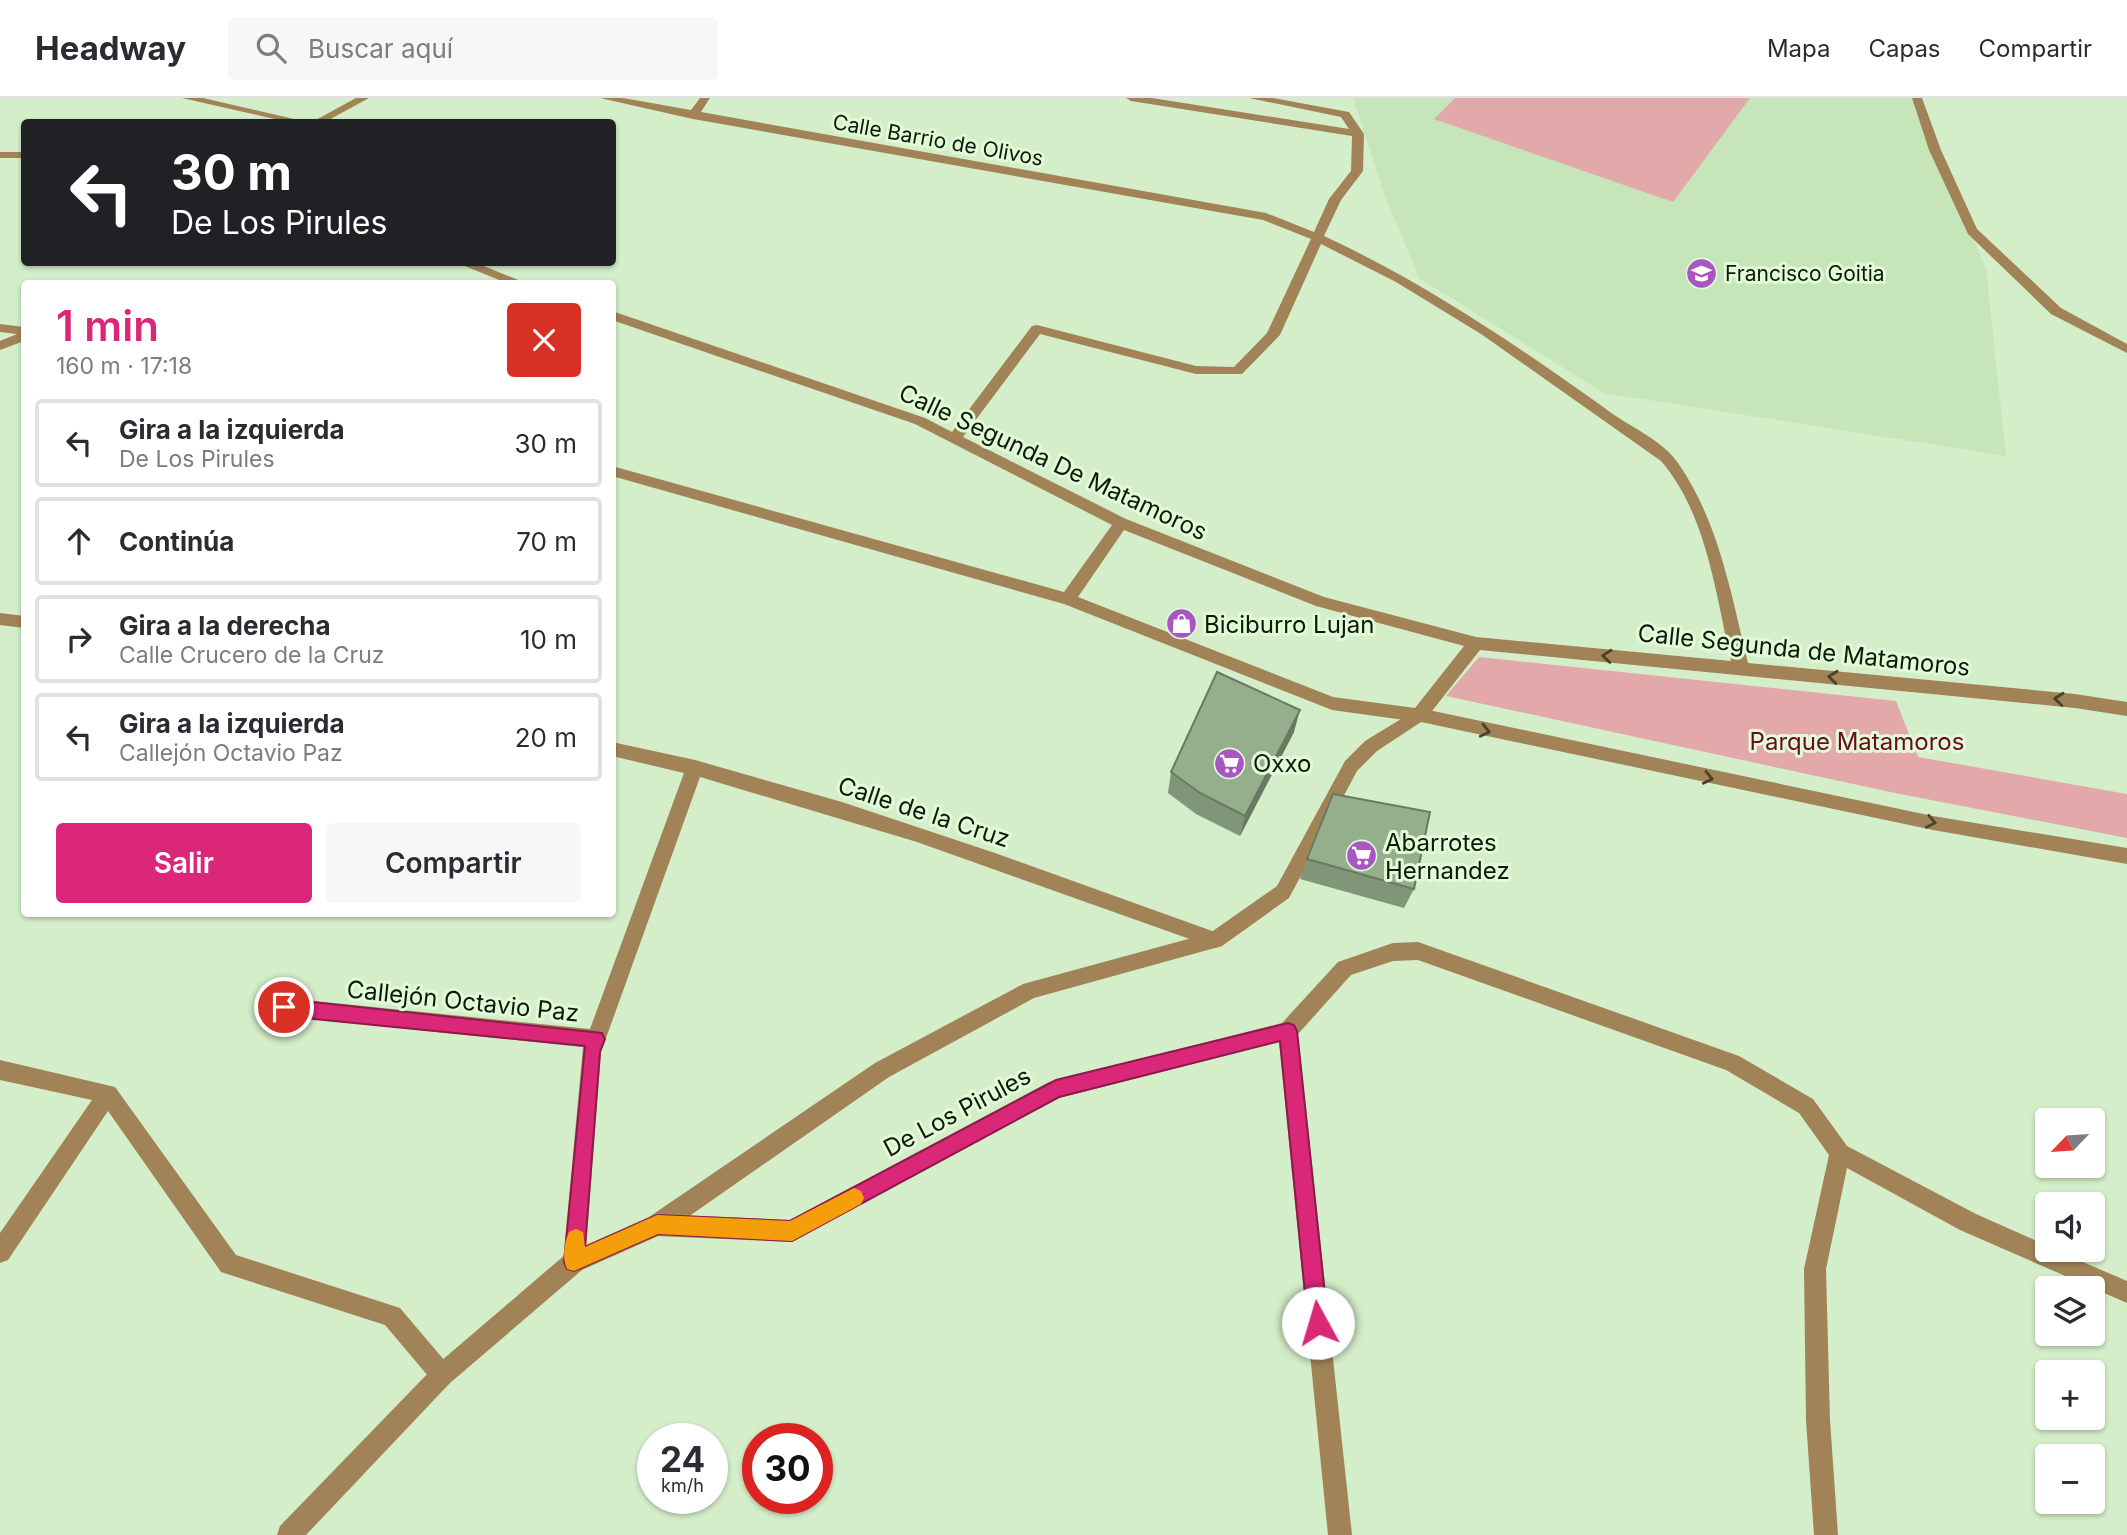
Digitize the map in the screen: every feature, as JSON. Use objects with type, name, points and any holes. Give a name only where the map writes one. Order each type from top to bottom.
[{"type":"street","points":[[187,98],[287,119]]},
{"type":"street","points":[[324,119],[364,98]]},
{"type":"street","name":"Calle Barrio de Olivos","points":[[605,98],[693,116],[1266,217],[1316,235],[1382,267],[1549,373],[1670,462],[1708,532],[1741,668]]},
{"type":"street","points":[[693,116],[705,98]]},
{"type":"street","points":[[1131,98],[1358,134]]},
{"type":"street","points":[[955,438],[1037,329],[1196,370],[1237,371],[1273,335],[1316,235],[1335,198],[1357,171],[1358,134],[1345,114],[1254,98]]},
{"type":"street","points":[[1917,98],[1936,150],[1972,231],[2056,311],[2127,349]]},
{"type":"street","points":[[0,155],[21,155]]},
{"type":"street","points":[[472,266],[511,280]]},
{"type":"street","name":"Calle Segunda De Matamoros","points":[[616,316],[920,421],[1121,523],[1321,602],[1476,643]]},
{"type":"street","points":[[0,328],[21,332]]},
{"type":"street","points":[[0,346],[21,335]]},
{"type":"street","points":[[616,472],[1068,599],[1332,704],[1419,715],[1933,823],[2127,856]]},
{"type":"street","points":[[1068,599],[1121,523]]},
{"type":"street","points":[[0,619],[21,622]]},
{"type":"street","points":[[289,1535],[442,1375],[574,1262],[657,1225],[882,1069],[1030,990],[1214,940],[1283,892],[1351,766],[1370,746],[1419,715],[1476,643]]},
{"type":"street","name":"Calle Segunda de Matamoros","points":[[1476,643],[2075,701],[2127,709]]},
{"type":"street","name":"Calle de la Cruz","points":[[616,750],[695,766],[959,846],[1214,940]]},
{"type":"street","points":[[574,1262],[592,1052],[695,766]]},
{"type":"street","points":[[1340,1535],[1288,1031],[1345,968],[1393,952],[1418,951],[1732,1063],[1806,1106],[1840,1153],[1968,1222],[2127,1292]]},
{"type":"street","name":"Callejón Octavio Paz","points":[[284,1007],[596,1039]]},
{"type":"street","name":"De Los Pirules","points":[[657,1225],[792,1231],[1056,1088],[1288,1031]]},
{"type":"street","points":[[0,1070],[108,1094],[229,1264],[392,1316],[442,1375]]},
{"type":"street","points":[[0,1252],[108,1094]]},
{"type":"street","points":[[1826,1535],[1818,1420],[1815,1269],[1840,1153]]},
{"type":"shaded area","name":"Francisco Goitia","points":[[1353,98],[1915,98],[1986,269],[2006,456],[1604,393],[1419,278],[1385,196]]},
{"type":"green space","points":[[1455,98],[1750,98],[1673,202],[1434,119]]},
{"type":"green space","name":"Parque Matamoros","points":[[1479,657],[1896,701],[1918,757],[2127,794],[2127,838],[1895,793],[1446,696]]},
{"type":"building","name":"Oxxo","points":[[1217,672],[1300,710],[1245,816],[1200,793],[1171,772]]},
{"type":"building","name":"Abarrotes Hernandez","points":[[1333,794],[1430,812],[1414,889],[1307,859]]},
{"type":"slow traffic","points":[[576,1239],[574,1262],[657,1225],[792,1231],[854,1198]]},
{"type":"place","name":"Francisco Goitia","points":[[1702,273]]},
{"type":"place","name":"Biciburro Lujan","points":[[1181,624]]},
{"type":"place","name":"Oxxo","points":[[1230,763]]},
{"type":"place","name":"Abarrotes Hernandez","points":[[1362,856]]},
{"type":"route","points":[[284,1007],[596,1039],[592,1052],[574,1262],[657,1225],[792,1231],[1056,1088],[1288,1031],[1318,1323]]}]
